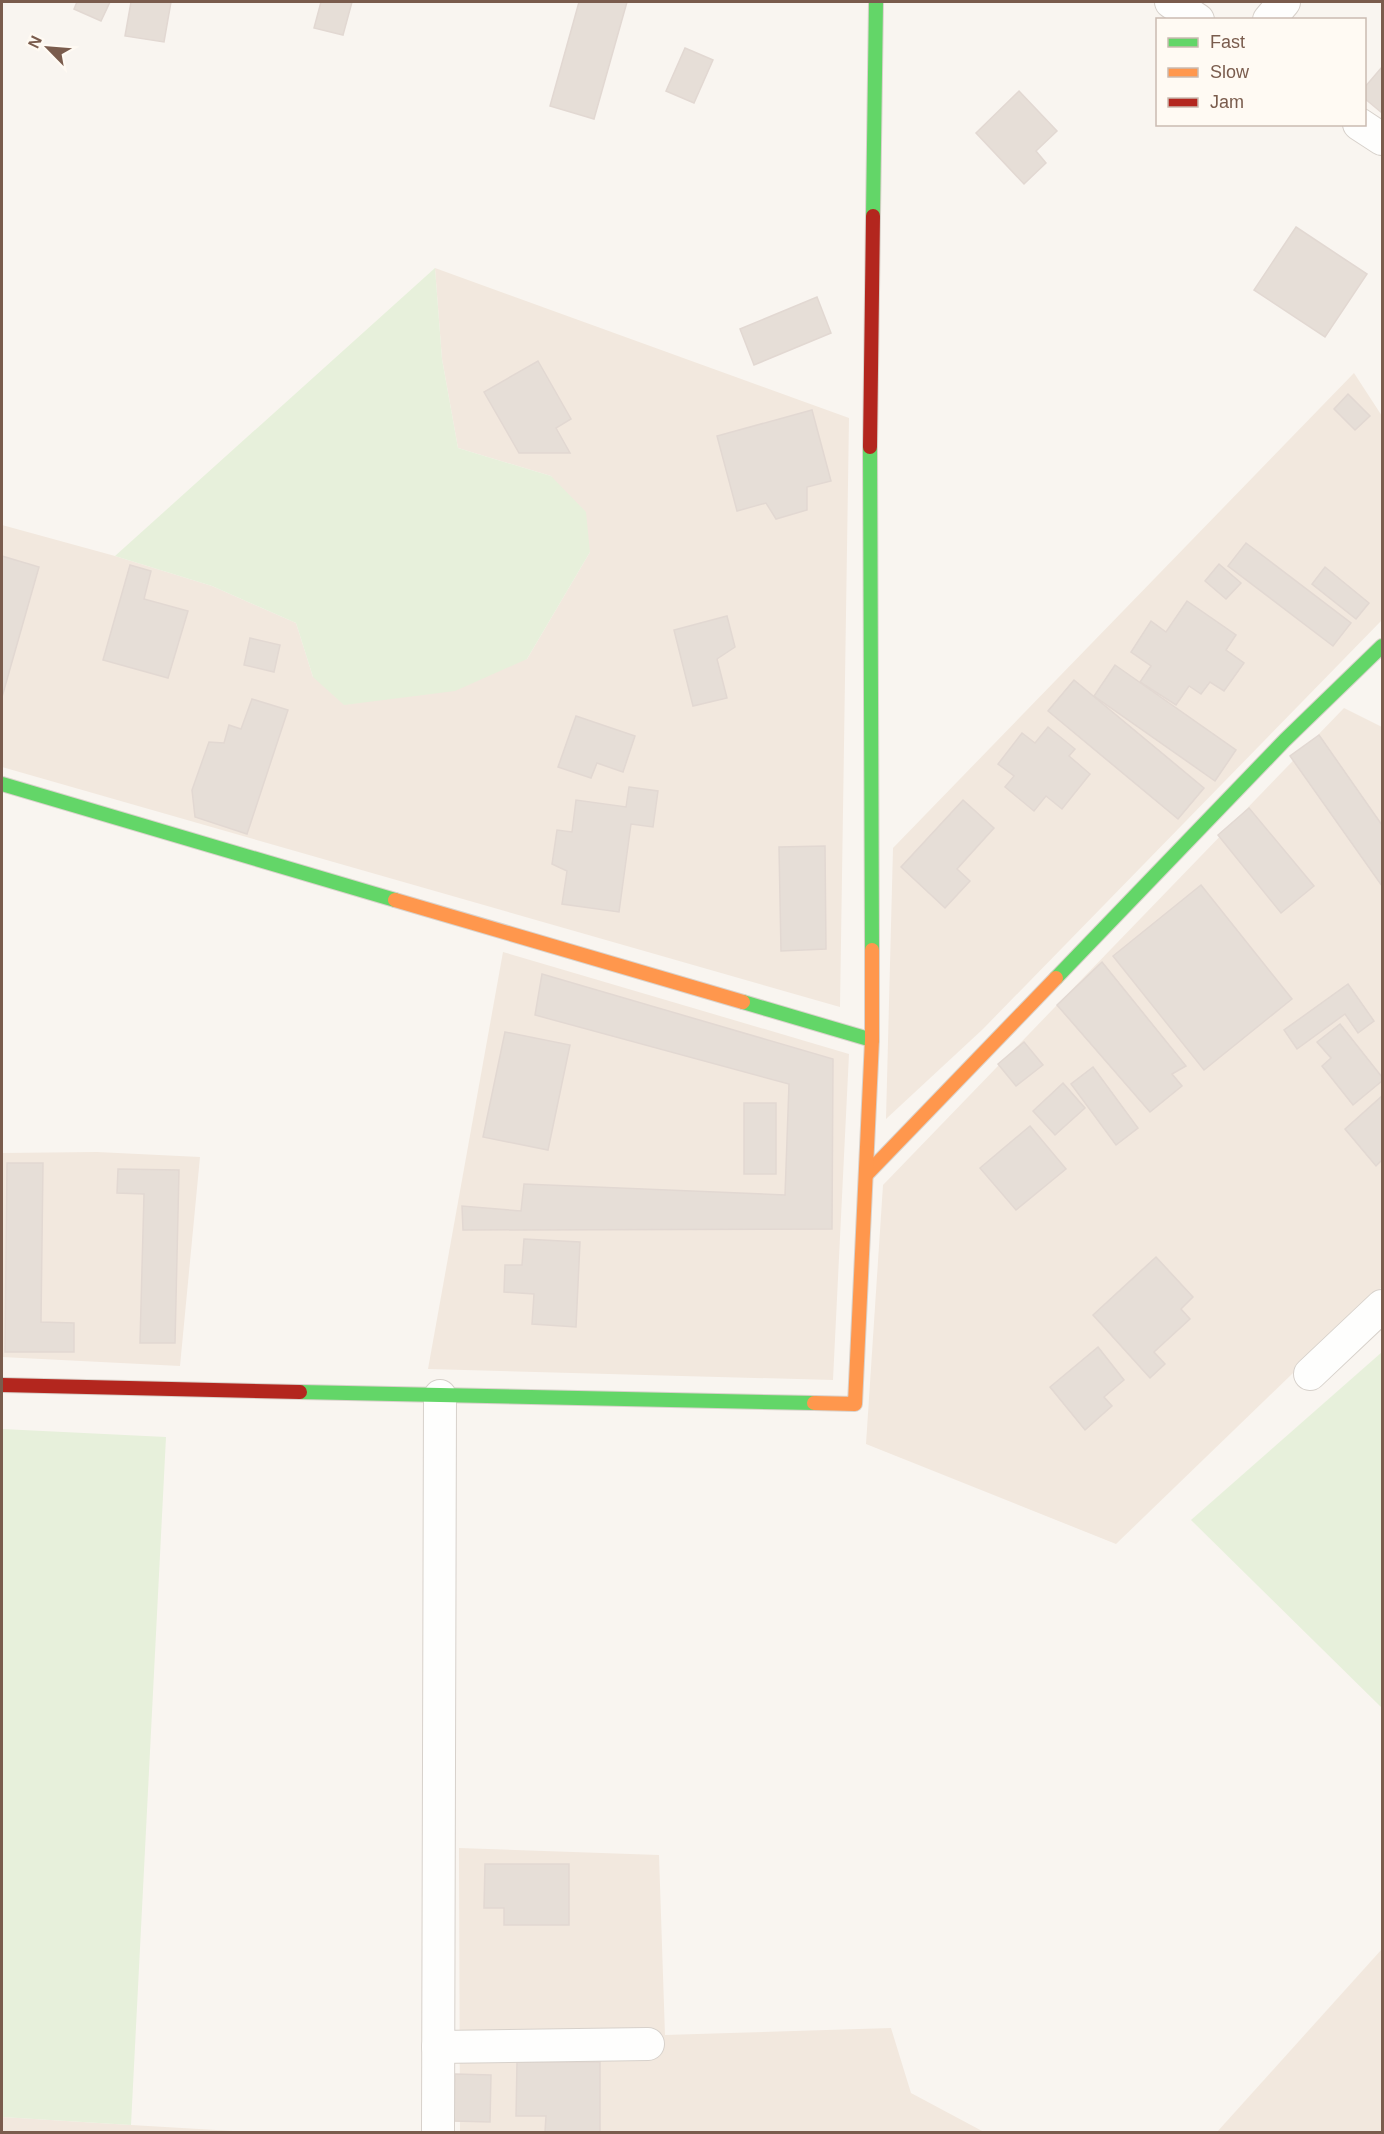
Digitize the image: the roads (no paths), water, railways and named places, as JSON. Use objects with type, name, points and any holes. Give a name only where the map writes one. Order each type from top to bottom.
[{"type":"street","points":[[2,1385],[855,1404],[872,1040],[869,487],[876,2]]},
{"type":"street","points":[[1171,2],[1195,18]]},
{"type":"street","points":[[1271,18],[1284,2]]},
{"type":"street","points":[[1362,126],[1383,139]]},
{"type":"street","points":[[866,1176],[1285,740],[1383,646]]},
{"type":"street","points":[[2,784],[872,1040]]},
{"type":"street","points":[[1310,1374],[1383,1306]]},
{"type":"street","points":[[438,2133],[440,1396]]},
{"type":"street","points":[[438,2047],[648,2044]]}]
